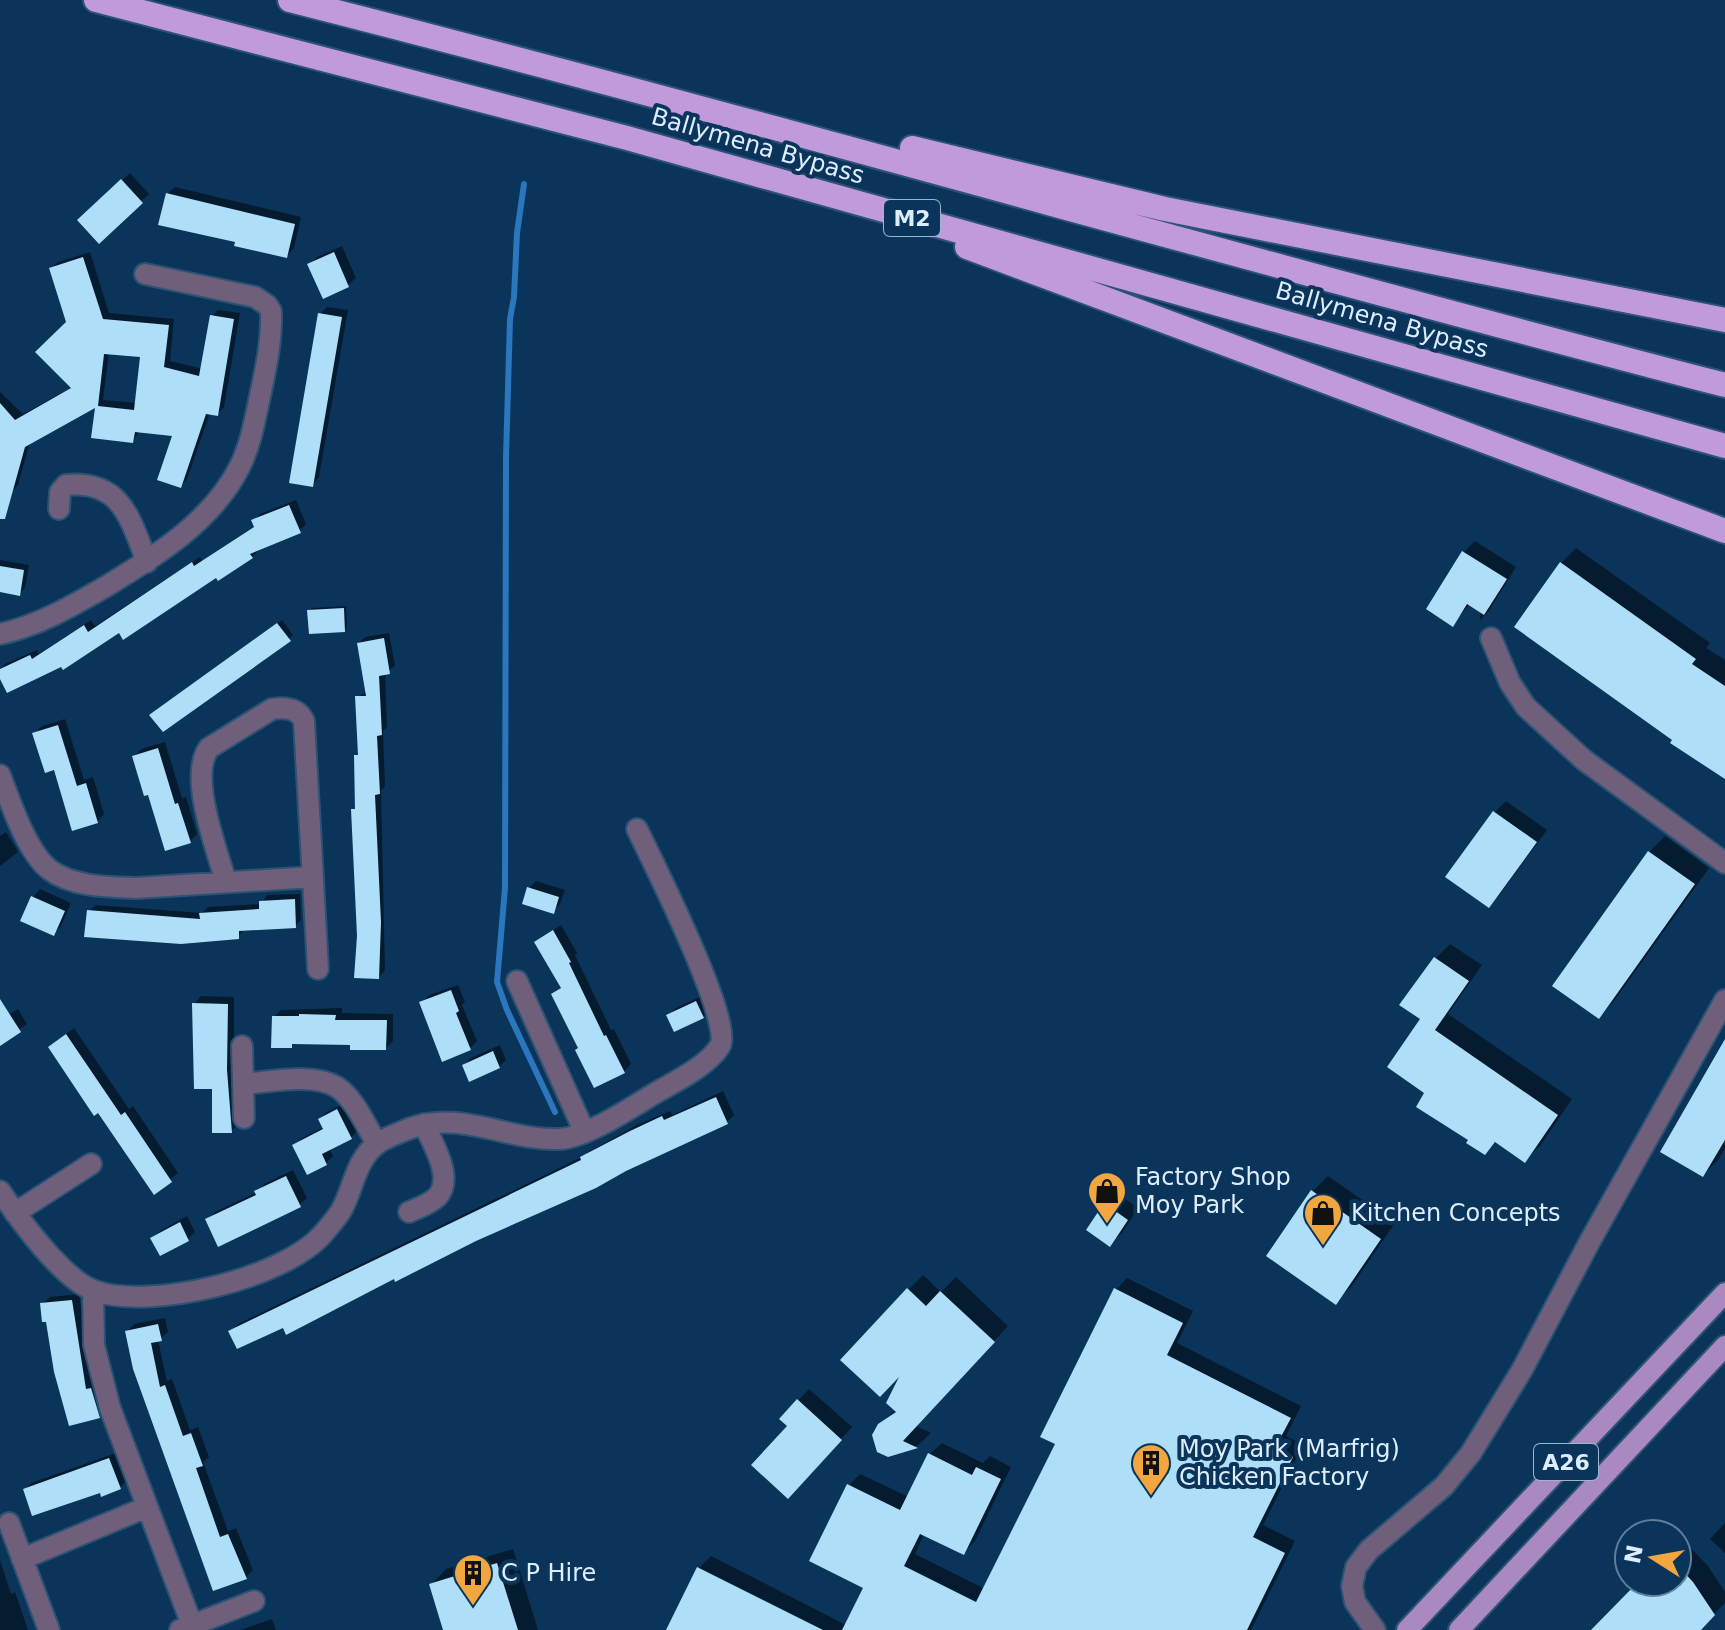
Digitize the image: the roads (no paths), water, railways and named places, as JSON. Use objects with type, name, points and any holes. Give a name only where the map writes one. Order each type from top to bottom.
[{"type":"highway","name":"Ballymena Bypass","points":[[96,0],[627,138],[1725,446]]},
{"type":"highway","name":"Ballymena Bypass","points":[[290,0],[1725,385]]},
{"type":"highway","name":"M2","points":[[434,37],[1165,209],[1725,320]]},
{"type":"highway","name":"M2","points":[[627,138],[913,226],[1725,531]]},
{"type":"main road","name":"A26","points":[[1407,1630],[1725,1293]]},
{"type":"main road","name":"A26","points":[[1459,1630],[1725,1346]]},
{"type":"street","points":[[0,634],[61,612],[147,562],[211,509],[241,465],[266,370],[271,311],[255,297],[145,274]]},
{"type":"street","points":[[59,509],[60,492],[66,485],[81,484],[101,489],[116,498],[129,515],[147,562]]},
{"type":"street","points":[[1491,638],[1510,683],[1526,707],[1584,760],[1725,863]]},
{"type":"street","points":[[226,882],[200,782],[202,757],[209,748],[272,709],[283,707],[293,710],[304,721],[318,969]]},
{"type":"street","points":[[1,778],[35,853],[48,869],[82,882],[136,888],[313,877]]},
{"type":"street","points":[[0,1191],[34,1239],[93,1290],[122,1296],[157,1297],[242,1279],[292,1256],[320,1237],[341,1211],[357,1167],[377,1144],[424,1124],[447,1122],[525,1138],[563,1139],[608,1121],[694,1071],[721,1045],[723,1030],[708,985],[637,829]]},
{"type":"street","points":[[517,981],[584,1131]]},
{"type":"street","points":[[1375,1630],[1355,1602],[1352,1586],[1356,1567],[1369,1550],[1444,1486],[1471,1453],[1522,1370],[1590,1241],[1725,1000]]},
{"type":"street","points":[[242,1046],[244,1118]]},
{"type":"street","points":[[243,1084],[307,1080],[336,1087],[356,1109],[377,1144]]},
{"type":"street","points":[[409,1212],[431,1202],[443,1189],[442,1168],[424,1124]]},
{"type":"street","points":[[15,1213],[91,1164]]},
{"type":"street","points":[[93,1290],[94,1345],[110,1408],[147,1507],[186,1628],[254,1601]]},
{"type":"street","points":[[22,1559],[147,1507]]},
{"type":"street","points":[[9,1523],[49,1630]]},
{"type":"waterway","points":[[524,184],[510,319],[506,457],[505,888],[497,982],[555,1112]]},
{"type":"place","name":"Factory Shop Moy Park","points":[[1107,1225]]},
{"type":"place","name":"Kitchen Concepts","points":[[1323,1247]]},
{"type":"place","name":"Moy Park (Marfrig) Chicken Factory","points":[[1151,1497]]},
{"type":"place","name":"C P Hire","points":[[473,1607]]}]
